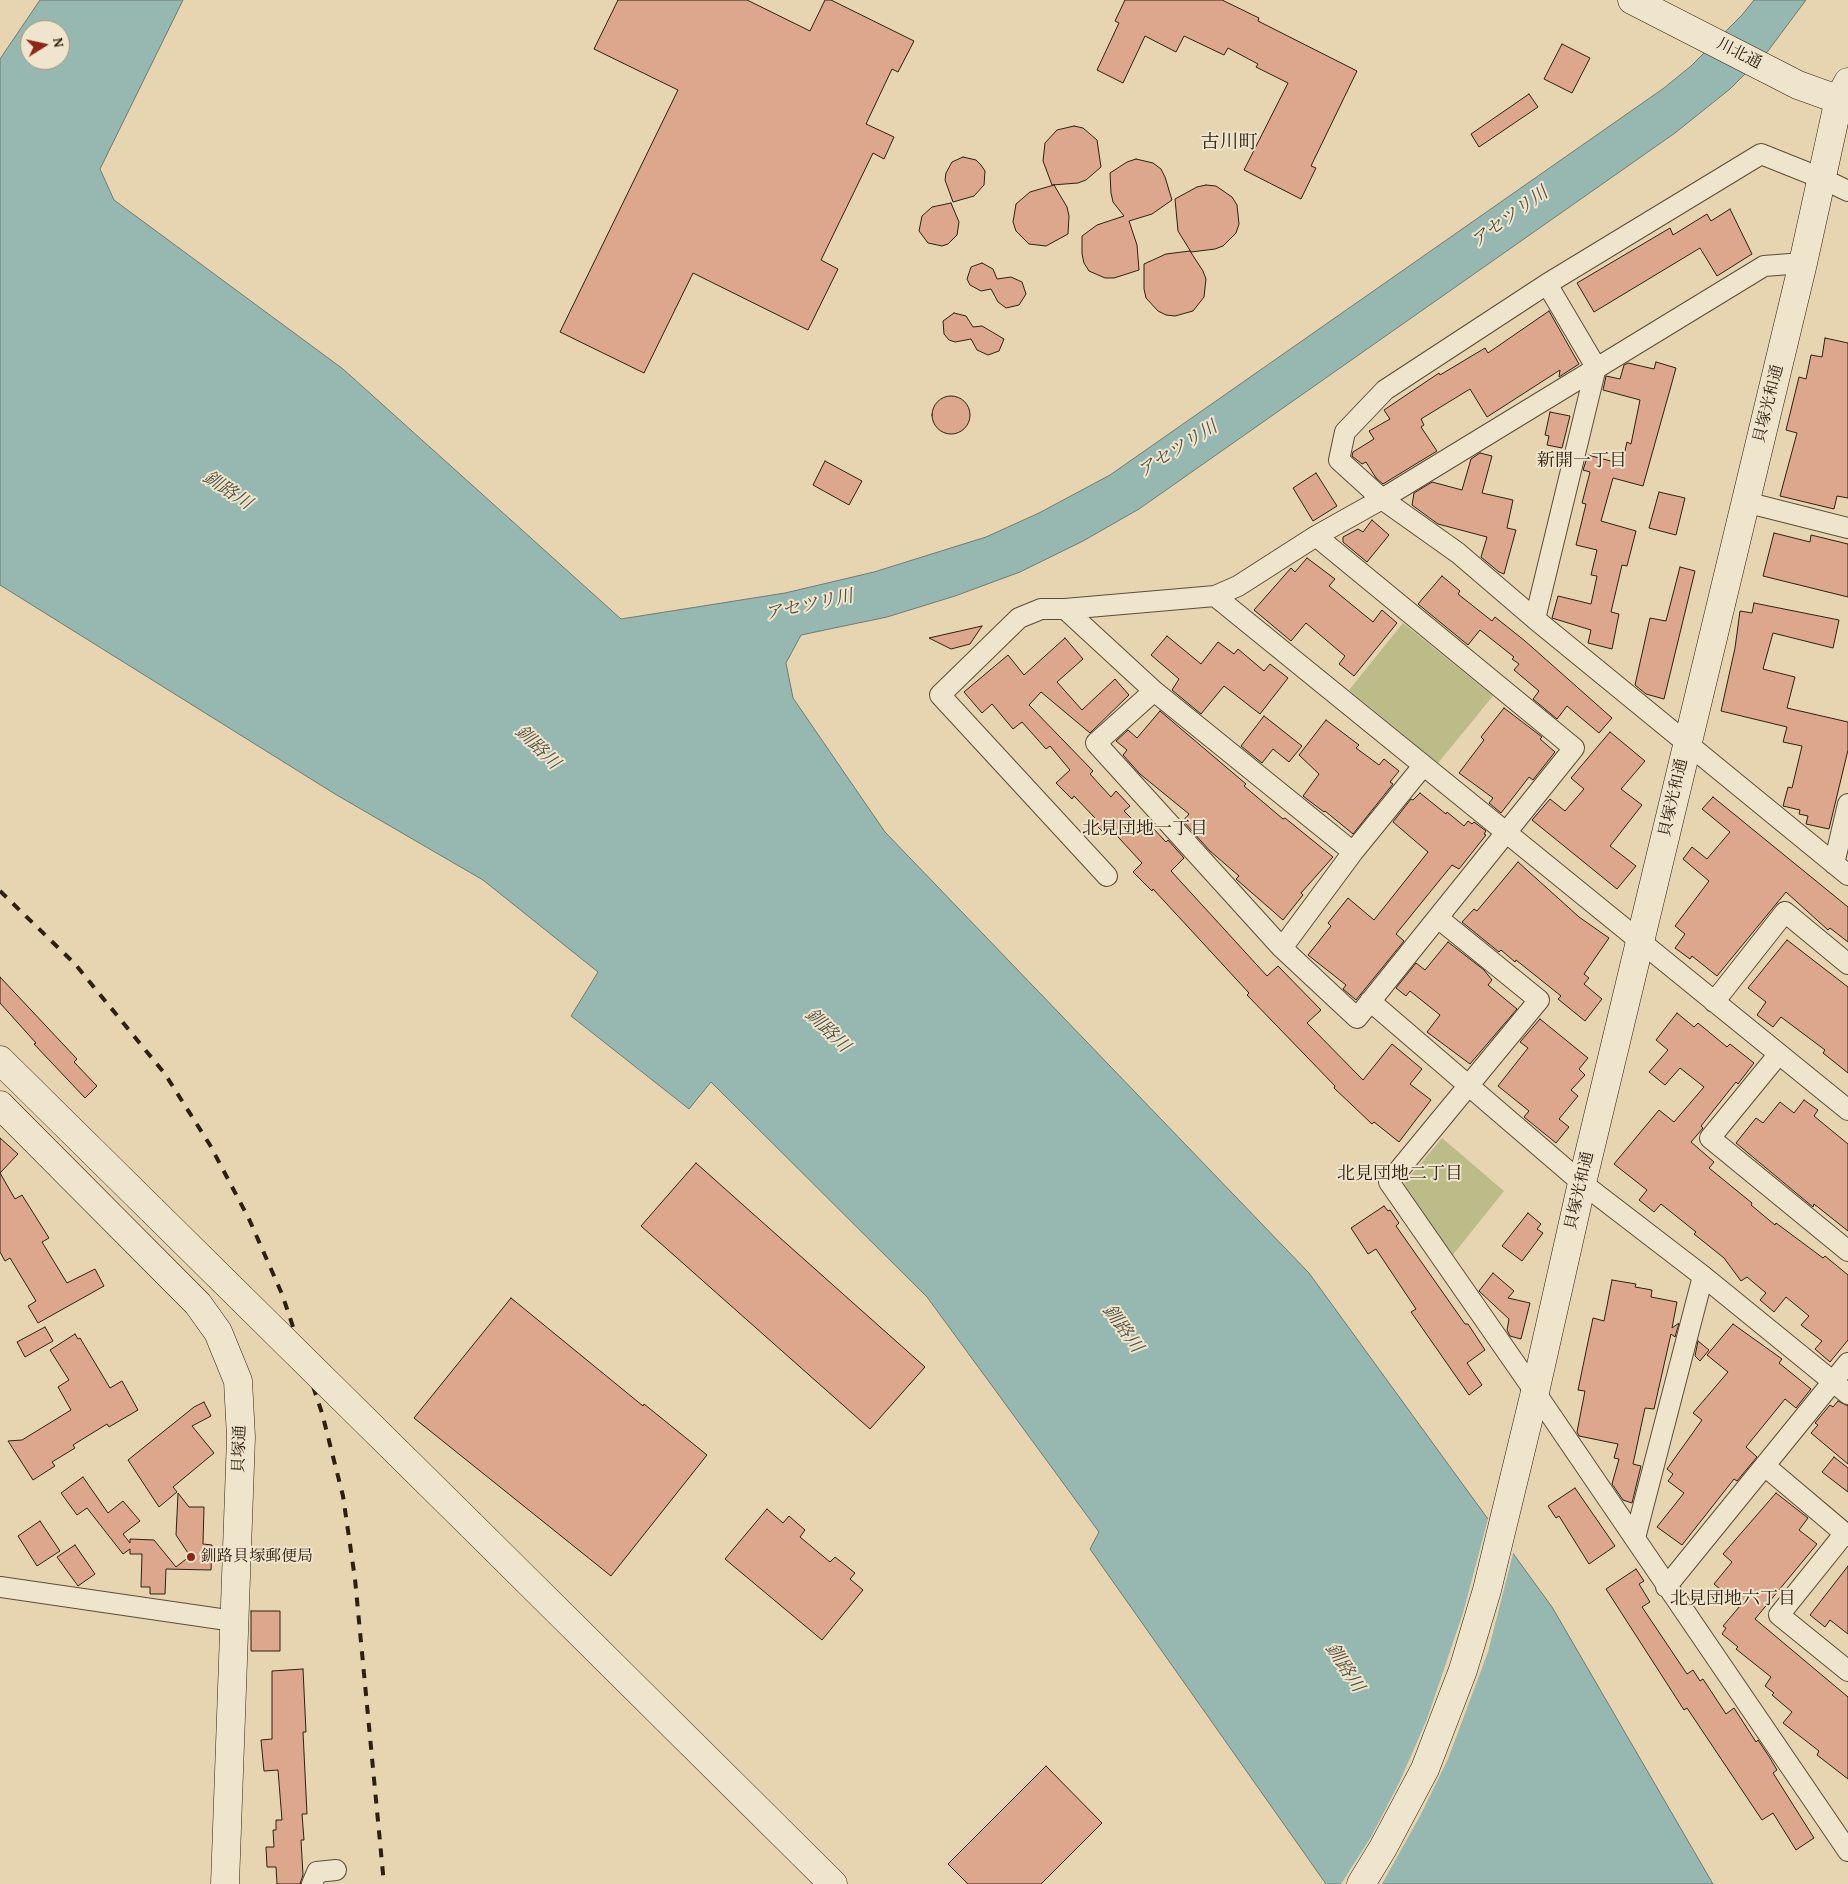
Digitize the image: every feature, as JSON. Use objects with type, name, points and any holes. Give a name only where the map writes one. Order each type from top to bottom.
[{"type":"street","name":"川北通","points":[[1632,0],[1798,85],[1845,94]]},
{"type":"street","name":"貝塚光和通","points":[[1360,1884],[1383,1848],[1425,1769],[1443,1725],[1487,1590],[1686,744],[1822,178],[1845,94]]},
{"type":"street","points":[[1841,869],[1534,619],[1458,553],[1382,499],[1338,460],[1345,432],[1385,390],[1548,284],[1761,154],[1822,178],[1848,191]]},
{"type":"street","points":[[1107,876],[940,695],[1019,618],[1041,609],[1065,609],[1215,596],[1238,586],[1316,536],[1382,499],[1764,266],[1803,263]]},
{"type":"street","points":[[1534,619],[1596,367],[1548,284]]},
{"type":"street","points":[[1745,502],[1848,528]]},
{"type":"street","points":[[1154,691],[1096,743],[1282,948],[1357,1018],[1574,748],[1316,536]]},
{"type":"street","points":[[1215,596],[1848,1110]]},
{"type":"street","points":[[1065,609],[1154,691],[1353,852]]},
{"type":"street","points":[[1282,948],[1353,852],[1423,766]]},
{"type":"street","points":[[1841,869],[1848,804]]},
{"type":"street","points":[[1714,1002],[1785,912],[1848,964]]},
{"type":"street","points":[[1438,918],[1539,1000],[1388,1182],[1535,1392],[1666,1587],[1848,1851]]},
{"type":"street","points":[[1370,1001],[1582,1183],[1703,1276],[1841,1388]]},
{"type":"street","points":[[1778,1055],[1710,1138],[1848,1250]]},
{"type":"street","points":[[0,1060],[833,1884]]},
{"type":"street","name":"貝塚通","points":[[0,1105],[198,1304],[222,1340],[238,1381],[241,1406],[225,1884]]},
{"type":"street","points":[[1634,1538],[1703,1276]]},
{"type":"street","points":[[1666,1587],[1765,1466],[1841,1388],[1848,1363]]},
{"type":"street","points":[[1765,1466],[1846,1535],[1779,1615],[1848,1672]]},
{"type":"street","points":[[0,1587],[234,1621]]},
{"type":"street","points":[[312,1884],[317,1872],[336,1870]]},
{"type":"green space","points":[[1403,623],[1493,696],[1438,763],[1349,690]]},
{"type":"green space","points":[[1442,1138],[1504,1191],[1452,1256],[1403,1185]]},
{"type":"water","points":[[40,0],[183,0],[100,169],[114,200],[343,369],[621,619],[785,593],[874,572],[986,537],[1039,513],[1110,475],[1664,88],[1691,66],[1742,15],[1754,0],[1806,0],[1768,51],[1730,89],[1675,133],[1139,509],[1083,541],[1020,572],[955,596],[887,617],[801,635],[786,663],[793,698],[885,832],[1309,1273],[1552,1607],[1713,1884],[1326,1884],[1090,1549],[1099,1532],[927,1297],[711,1082],[689,1109],[571,1016],[598,972],[483,880],[335,794],[0,585],[0,59],[20,30],[20,70],[70,70],[70,20],[26,20]]},
{"type":"pier","points":[[1489,1515],[1514,1550],[1488,1652],[1448,1759],[1420,1816],[1382,1884],[1341,1884],[1371,1837],[1400,1781],[1427,1719],[1463,1613]]},
{"type":"building","points":[[618,0],[747,0],[810,31],[825,0],[831,0],[914,41],[898,72],[892,69],[866,124],[894,137],[884,159],[873,153],[821,260],[838,269],[808,330],[693,273],[644,373],[560,332],[678,90],[594,49]]},
{"type":"building","points":[[1125,0],[1222,0],[1259,18],[1258,21],[1357,71],[1311,166],[1316,168],[1301,199],[1244,170],[1288,83],[1256,67],[1258,64],[1228,48],[1224,55],[1184,36],[1176,52],[1145,36],[1123,83],[1097,70],[1119,23],[1115,21]]},
{"type":"building","points":[[1562,44],[1590,58],[1572,93],[1544,79]]},
{"type":"building","points":[[1529,94],[1538,107],[1479,147],[1471,134]]},
{"type":"building","points":[[1074,126],[1083,128],[1097,140],[1101,167],[1086,180],[1078,183],[1052,185],[1043,161],[1045,143],[1057,130]]},
{"type":"building","points":[[963,157],[976,160],[981,165],[985,171],[984,185],[974,196],[953,202],[945,180],[946,173],[952,162]]},
{"type":"building","points":[[1136,159],[1153,163],[1161,169],[1172,200],[1152,214],[1129,221],[1137,245],[1139,270],[1114,278],[1105,278],[1089,271],[1084,263],[1082,236],[1097,225],[1124,216],[1113,202],[1110,173],[1127,162]]},
{"type":"building","points":[[1054,185],[1067,207],[1069,216],[1068,234],[1046,246],[1029,244],[1016,231],[1013,222],[1016,204],[1030,192]]},
{"type":"building","points":[[1206,185],[1216,186],[1232,197],[1237,205],[1239,224],[1236,233],[1223,246],[1191,252],[1178,231],[1175,199],[1197,187]]},
{"type":"building","points":[[951,203],[959,222],[957,235],[948,244],[942,246],[928,243],[919,231],[922,216],[932,207]]},
{"type":"building","points":[[1730,209],[1752,254],[1717,276],[1700,248],[1594,312],[1577,283],[1670,228],[1673,235],[1707,214],[1711,221]]},
{"type":"building","points":[[1190,251],[1206,279],[1204,297],[1193,311],[1175,316],[1166,315],[1158,311],[1146,298],[1144,264],[1166,254]]},
{"type":"building","points":[[982,263],[993,269],[997,279],[1011,277],[1022,282],[1026,294],[1019,305],[1006,308],[998,302],[991,289],[981,291],[970,285],[967,279],[971,267]]},
{"type":"building","points":[[1549,311],[1579,364],[1559,377],[1560,370],[1487,417],[1470,389],[1421,419],[1424,425],[1421,427],[1437,451],[1383,484],[1376,478],[1366,462],[1362,464],[1352,456],[1353,452],[1374,439],[1369,431],[1390,419],[1384,410],[1439,373],[1440,375],[1485,348],[1488,353]]},
{"type":"building","points":[[954,313],[966,316],[973,327],[982,326],[1004,339],[999,351],[988,355],[977,350],[971,339],[955,342],[949,340],[944,334],[943,321]]},
{"type":"building","points":[[1825,338],[1848,343],[1848,498],[1837,496],[1834,509],[1780,496],[1797,433],[1786,430],[1799,377],[1806,379],[1811,355],[1822,357]]},
{"type":"building","points":[[1656,362],[1676,368],[1643,486],[1613,478],[1601,521],[1636,531],[1627,566],[1622,565],[1611,612],[1619,614],[1612,649],[1588,643],[1591,630],[1552,618],[1558,596],[1591,604],[1597,576],[1591,575],[1597,550],[1576,545],[1586,504],[1582,503],[1590,472],[1583,470],[1588,455],[1622,464],[1627,442],[1631,444],[1640,400],[1603,390],[1606,376],[1620,379],[1624,365],[1628,363],[1654,369]]},
{"type":"building","points":[[951,396],[965,401],[970,415],[965,429],[951,434],[937,429],[932,415],[937,401]]},
{"type":"building","points":[[1550,412],[1570,416],[1562,448],[1547,445],[1549,436],[1545,435]]},
{"type":"building","points":[[1480,453],[1492,456],[1482,493],[1513,500],[1507,528],[1516,530],[1504,574],[1481,557],[1487,537],[1438,524],[1412,505],[1414,493],[1432,482],[1462,490],[1471,459]]},
{"type":"building","points":[[825,461],[862,481],[849,505],[813,485]]},
{"type":"building","points":[[1316,473],[1337,506],[1313,521],[1293,488]]},
{"type":"building","points":[[1659,492],[1685,498],[1676,535],[1649,528]]},
{"type":"building","points":[[1372,520],[1389,535],[1367,562],[1343,542],[1343,537],[1358,529],[1363,532]]},
{"type":"building","points":[[1774,533],[1810,542],[1811,535],[1848,544],[1848,597],[1763,576]]},
{"type":"building","points":[[1307,558],[1335,579],[1329,586],[1373,622],[1382,610],[1397,623],[1354,676],[1339,664],[1345,656],[1306,623],[1291,641],[1254,610],[1291,568],[1295,572]]},
{"type":"building","points":[[1680,567],[1695,571],[1664,699],[1646,694],[1635,685],[1650,618],[1666,621]]},
{"type":"building","points":[[1442,576],[1460,591],[1458,594],[1492,621],[1495,617],[1525,641],[1612,718],[1599,733],[1567,706],[1557,719],[1533,699],[1539,691],[1514,670],[1519,664],[1512,659],[1514,657],[1480,630],[1468,645],[1418,604]]},
{"type":"building","points":[[1754,603],[1839,620],[1833,648],[1773,633],[1763,669],[1795,677],[1787,708],[1848,722],[1848,750],[1829,829],[1806,824],[1808,816],[1799,814],[1800,810],[1783,806],[1788,787],[1792,788],[1802,746],[1783,742],[1787,727],[1721,711],[1735,648],[1740,611],[1752,613]]},
{"type":"building","points":[[982,626],[970,644],[951,649],[929,638]]},
{"type":"building","points":[[1167,636],[1201,664],[1218,642],[1234,654],[1238,649],[1264,671],[1270,664],[1288,678],[1260,714],[1224,686],[1201,714],[1172,690],[1179,679],[1151,655]]},
{"type":"building","points":[[1065,638],[1083,659],[1057,682],[1082,710],[1115,679],[1129,695],[1090,733],[1041,692],[1029,705],[1093,771],[1090,774],[1111,797],[1116,791],[1130,806],[1124,811],[1145,832],[1151,826],[1166,842],[1168,840],[1184,858],[1171,871],[1267,976],[1278,966],[1321,1010],[1307,1023],[1363,1080],[1392,1044],[1422,1069],[1410,1084],[1431,1100],[1399,1142],[1374,1122],[1372,1124],[1334,1088],[1335,1086],[1247,995],[1249,993],[1153,889],[1152,891],[1133,872],[1142,863],[1108,826],[1102,831],[1092,821],[1095,818],[1074,796],[1072,799],[1056,783],[1070,770],[1050,746],[1046,749],[1022,722],[1013,729],[992,704],[982,713],[964,692],[1008,655],[1024,675]]},
{"type":"building","points":[[1504,708],[1542,737],[1540,739],[1555,752],[1533,780],[1529,777],[1501,813],[1489,803],[1493,798],[1459,773],[1484,740],[1481,737]]},
{"type":"building","points":[[1160,711],[1246,784],[1244,786],[1283,819],[1285,818],[1333,857],[1301,893],[1303,895],[1283,920],[1236,879],[1239,876],[1210,851],[1183,821],[1189,814],[1140,774],[1123,755],[1127,750],[1116,741],[1128,730],[1137,738]]},
{"type":"building","points":[[1264,716],[1302,746],[1289,762],[1273,749],[1262,763],[1241,746]]},
{"type":"building","points":[[1326,720],[1359,745],[1356,748],[1379,765],[1384,759],[1399,771],[1390,782],[1393,784],[1353,834],[1303,796],[1319,774],[1299,755]]},
{"type":"building","points":[[1610,732],[1645,761],[1621,789],[1642,805],[1610,846],[1636,866],[1617,889],[1532,820],[1550,799],[1565,811],[1584,789],[1571,778]]},
{"type":"building","points":[[1420,793],[1464,826],[1468,821],[1472,824],[1474,822],[1486,831],[1484,834],[1486,835],[1459,869],[1452,865],[1396,934],[1404,941],[1356,1000],[1343,989],[1346,985],[1308,955],[1331,926],[1328,923],[1348,898],[1374,920],[1428,852],[1393,822],[1411,799],[1413,800]]},
{"type":"building","points":[[1713,797],[1848,907],[1848,942],[1830,928],[1828,930],[1786,892],[1717,976],[1692,956],[1690,959],[1675,948],[1685,934],[1675,926],[1709,881],[1683,859],[1692,847],[1707,859],[1730,832],[1702,809]]},
{"type":"building","points":[[1518,862],[1579,917],[1609,938],[1584,974],[1589,978],[1584,984],[1602,999],[1585,1021],[1558,999],[1561,996],[1516,960],[1515,962],[1501,950],[1499,952],[1462,922],[1474,909],[1477,911]]},
{"type":"building","points":[[1787,940],[1848,987],[1848,1073],[1823,1053],[1825,1050],[1781,1017],[1773,1027],[1757,1015],[1766,1002],[1748,988]]},
{"type":"building","points":[[1448,942],[1484,970],[1492,980],[1488,985],[1517,1009],[1470,1064],[1427,1032],[1440,1015],[1410,991],[1406,996],[1396,988],[1416,963],[1425,970]]},
{"type":"building","points":[[0,977],[77,1059],[74,1062],[97,1086],[85,1098],[34,1044],[36,1043],[0,1003]]},
{"type":"building","points":[[1677,1013],[1694,1027],[1698,1023],[1727,1047],[1730,1044],[1754,1063],[1738,1084],[1736,1082],[1701,1126],[1703,1128],[1691,1142],[1714,1162],[1709,1168],[1752,1203],[1751,1205],[1775,1225],[1776,1223],[1823,1258],[1825,1256],[1848,1275],[1848,1340],[1830,1362],[1815,1349],[1822,1341],[1801,1325],[1809,1316],[1786,1297],[1774,1312],[1760,1300],[1766,1293],[1747,1277],[1741,1281],[1724,1258],[1694,1234],[1696,1232],[1661,1204],[1654,1212],[1639,1200],[1647,1190],[1614,1164],[1659,1110],[1674,1122],[1704,1087],[1680,1068],[1665,1085],[1649,1072],[1668,1050],[1656,1040]]},
{"type":"building","points":[[1540,1019],[1588,1058],[1579,1069],[1585,1075],[1571,1090],[1578,1096],[1559,1119],[1569,1127],[1556,1143],[1524,1117],[1529,1111],[1498,1086],[1528,1048],[1520,1042]]},
{"type":"building","points":[[1804,1100],[1818,1110],[1814,1116],[1848,1144],[1848,1231],[1814,1204],[1813,1207],[1736,1143],[1756,1118],[1763,1123],[1780,1102],[1794,1113]]},
{"type":"building","points":[[0,1138],[18,1154],[0,1173]]},
{"type":"building","points":[[696,1163],[925,1367],[870,1429],[641,1226]]},
{"type":"building","points":[[0,1173],[15,1199],[22,1195],[49,1238],[42,1242],[67,1283],[95,1269],[104,1286],[38,1323],[28,1306],[36,1301],[10,1258],[5,1261],[0,1252]]},
{"type":"building","points":[[1384,1206],[1388,1211],[1390,1210],[1399,1223],[1396,1226],[1485,1350],[1467,1363],[1482,1385],[1469,1395],[1411,1312],[1416,1309],[1376,1249],[1368,1254],[1351,1228]]},
{"type":"building","points":[[1528,1213],[1541,1224],[1537,1229],[1543,1233],[1522,1261],[1502,1246]]},
{"type":"building","points":[[1493,1273],[1514,1291],[1508,1298],[1530,1303],[1521,1339],[1510,1336],[1507,1330],[1509,1319],[1479,1291]]},
{"type":"building","points":[[1612,1280],[1636,1284],[1635,1287],[1652,1290],[1651,1297],[1677,1302],[1672,1328],[1679,1323],[1675,1337],[1671,1334],[1654,1409],[1645,1408],[1633,1464],[1641,1466],[1632,1503],[1623,1500],[1612,1484],[1619,1459],[1614,1458],[1618,1444],[1579,1436],[1577,1432],[1585,1391],[1578,1390],[1593,1318],[1604,1321]]},
{"type":"building","points":[[511,1298],[643,1406],[644,1404],[707,1455],[611,1576],[414,1418]]},
{"type":"building","points":[[1733,1324],[1782,1359],[1779,1363],[1811,1389],[1796,1408],[1785,1399],[1746,1447],[1757,1457],[1737,1481],[1734,1479],[1682,1545],[1657,1527],[1684,1493],[1668,1481],[1673,1474],[1667,1469],[1702,1420],[1693,1413],[1728,1372],[1707,1355]]},
{"type":"building","points":[[45,1327],[53,1341],[25,1357],[17,1342]]},
{"type":"building","points":[[75,1334],[78,1339],[80,1338],[110,1388],[122,1381],[138,1410],[109,1427],[107,1424],[73,1445],[75,1448],[52,1462],[55,1466],[33,1480],[8,1441],[22,1440],[71,1410],[58,1387],[69,1380],[50,1350]]},
{"type":"building","points":[[1698,1341],[1709,1350],[1700,1361],[1695,1356]]},
{"type":"building","points":[[1838,1401],[1848,1406],[1848,1464],[1811,1433],[1818,1425],[1815,1423],[1830,1405],[1833,1407]]},
{"type":"building","points":[[204,1402],[211,1416],[192,1426],[214,1453],[173,1487],[177,1492],[159,1507],[128,1460],[194,1407]]},
{"type":"building","points":[[1834,1457],[1848,1468],[1848,1492],[1822,1472]]},
{"type":"building","points":[[83,1477],[108,1513],[123,1501],[140,1521],[123,1534],[130,1543],[130,1539],[154,1540],[176,1567],[190,1556],[176,1535],[178,1493],[189,1507],[204,1507],[203,1544],[212,1545],[211,1570],[166,1569],[165,1594],[150,1594],[150,1587],[141,1587],[142,1554],[130,1554],[130,1549],[123,1554],[87,1508],[77,1515],[61,1493]]},
{"type":"building","points":[[1575,1488],[1615,1546],[1589,1564],[1559,1516],[1556,1518],[1548,1506]]},
{"type":"building","points":[[1776,1493],[1808,1518],[1799,1530],[1817,1544],[1755,1619],[1848,1697],[1848,1779],[1817,1755],[1819,1751],[1783,1723],[1792,1712],[1772,1695],[1774,1693],[1765,1686],[1771,1677],[1736,1649],[1738,1647],[1722,1634],[1726,1628],[1723,1626],[1740,1606],[1714,1584],[1732,1562],[1723,1554]]},
{"type":"building","points":[[767,1509],[783,1523],[789,1516],[805,1530],[800,1537],[830,1562],[835,1557],[855,1573],[850,1579],[863,1590],[822,1640],[725,1559]]},
{"type":"building","points":[[40,1521],[60,1551],[37,1566],[18,1536]]},
{"type":"building","points":[[75,1545],[95,1574],[78,1586],[57,1557]]},
{"type":"building","points":[[1848,1566],[1848,1634],[1830,1620],[1825,1627],[1810,1615]]},
{"type":"building","points":[[1636,1569],[1644,1581],[1639,1584],[1650,1602],[1642,1607],[1687,1674],[1693,1670],[1700,1681],[1703,1679],[1726,1714],[1734,1708],[1777,1770],[1773,1773],[1814,1838],[1796,1850],[1773,1813],[1762,1820],[1687,1708],[1684,1710],[1606,1589]]},
{"type":"building","points":[[251,1611],[280,1611],[280,1651],[251,1651]]},
{"type":"building","points":[[303,1669],[306,1732],[303,1732],[307,1814],[302,1814],[304,1840],[301,1840],[303,1875],[300,1884],[277,1884],[276,1867],[267,1867],[266,1847],[274,1847],[273,1830],[276,1830],[276,1820],[282,1820],[278,1770],[264,1771],[261,1740],[272,1739],[272,1671]]},
{"type":"building","points":[[1046,1766],[1102,1823],[1041,1884],[968,1884],[948,1864]]},
{"type":"railway","points":[[0,891],[75,964],[165,1074],[210,1145],[249,1219],[282,1294],[322,1413],[343,1496],[355,1579],[384,1884]]},
{"type":"place","name":"釧路貝塚郵便局","points":[[191,1557]]},
{"type":"district","name":"古川町","points":[[1229,143]]},
{"type":"district","name":"新開一丁目","points":[[1582,461]]},
{"type":"district","name":"北見団地一丁目","points":[[1145,829]]},
{"type":"district","name":"北見団地二丁目","points":[[1400,1174]]},
{"type":"district","name":"北見団地六丁目","points":[[1733,1599]]},
{"type":"water label","name":"アセツリ川","points":[[1510,218]]},
{"type":"water label","name":"アセツリ川","points":[[1178,450]]},
{"type":"water label","name":"釧路川","points":[[227,491]]},
{"type":"water label","name":"アセツリ川","points":[[809,606]]},
{"type":"water label","name":"釧路川","points":[[537,748]]},
{"type":"water label","name":"釧路川","points":[[827,1031]]},
{"type":"water label","name":"釧路川","points":[[1122,1329]]},
{"type":"water label","name":"釧路川","points":[[1344,1668]]}]
